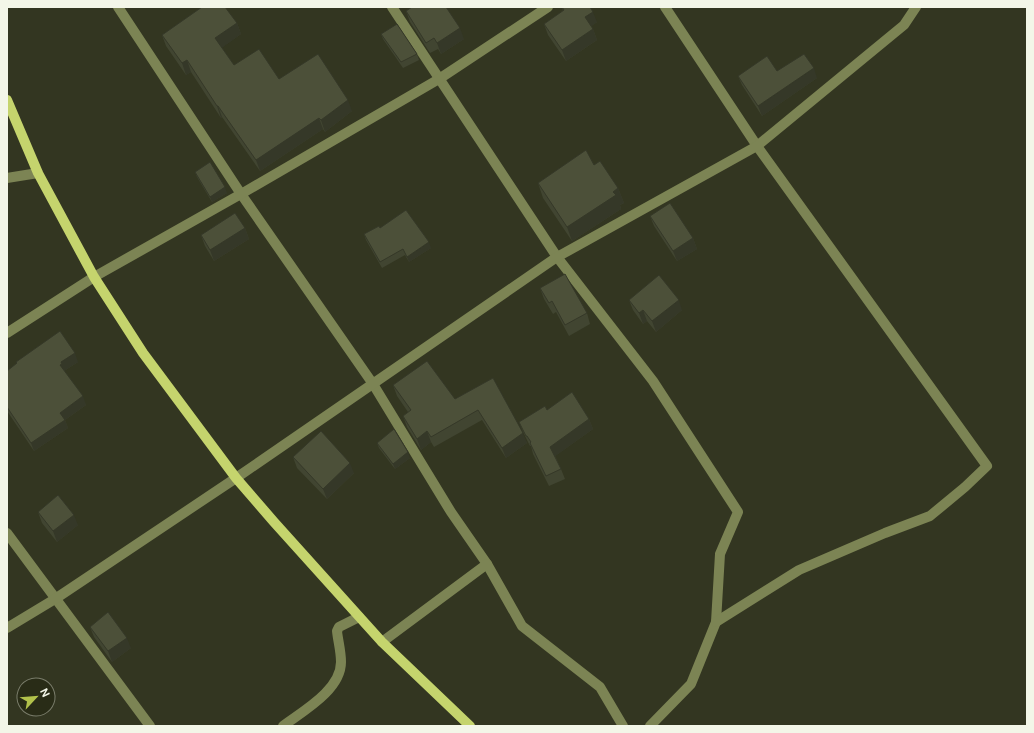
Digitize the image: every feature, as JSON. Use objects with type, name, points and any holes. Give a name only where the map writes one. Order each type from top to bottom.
[{"type":"main road","points":[[7,100],[38,173],[94,277],[143,353],[236,478],[274,522],[382,642],[470,726]]},
{"type":"street","points":[[118,7],[241,194],[373,384],[451,512],[487,564],[522,626],[600,687],[624,726]]},
{"type":"street","points":[[392,7],[557,257],[653,381],[738,512],[720,554],[716,622],[691,684],[650,726]]},
{"type":"street","points":[[7,333],[94,277],[439,79],[548,7]]},
{"type":"street","points":[[665,7],[757,146],[987,466],[965,487],[930,516],[885,533],[799,570],[716,622]]},
{"type":"street","points":[[7,628],[55,599],[236,478],[557,257],[757,146],[904,25],[916,7]]},
{"type":"street","points":[[7,178],[38,173]]},
{"type":"street","points":[[7,533],[150,726]]},
{"type":"street","points":[[382,642],[487,564]]},
{"type":"street","points":[[283,726],[332,688],[342,663],[337,631],[339,627],[359,617]]},
{"type":"building","points":[[202,7],[225,7],[237,23],[215,38],[234,65],[259,49],[279,79],[318,54],[348,100],[321,120],[319,118],[256,160],[217,106],[187,60],[182,63],[162,35]]},
{"type":"building","points":[[412,7],[446,7],[460,28],[437,43],[434,38],[426,43],[406,11]]},
{"type":"building","points":[[562,7],[590,7],[593,12],[585,17],[593,29],[562,50],[544,24],[564,10]]},
{"type":"building","points":[[397,24],[417,54],[401,62],[381,34]]},
{"type":"building","points":[[804,54],[814,68],[758,106],[738,76],[767,56],[777,71]]},
{"type":"building","points":[[586,150],[594,165],[600,161],[618,188],[613,192],[616,195],[567,227],[538,183]]},
{"type":"building","points":[[210,162],[225,187],[210,197],[195,172]]},
{"type":"building","points":[[670,203],[693,238],[673,251],[650,216]]},
{"type":"building","points":[[406,210],[429,242],[407,257],[403,249],[380,262],[364,234],[379,226],[380,228]]},
{"type":"building","points":[[235,213],[245,228],[210,250],[201,235]]},
{"type":"building","points":[[565,274],[587,313],[565,325],[552,301],[549,303],[540,288]]},
{"type":"building","points":[[659,275],[679,300],[652,321],[643,310],[639,313],[629,300]]},
{"type":"building","points":[[60,331],[75,353],[61,362],[62,364],[60,365],[83,396],[60,413],[65,420],[31,443],[7,407],[7,371],[17,363],[16,362]]},
{"type":"building","points":[[427,361],[455,399],[493,378],[523,433],[502,448],[478,410],[431,437],[427,431],[417,439],[403,416],[411,410],[393,385]]},
{"type":"building","points":[[572,392],[589,419],[550,447],[561,469],[546,476],[530,443],[531,442],[526,436],[519,422],[545,406],[547,410]]},
{"type":"building","points":[[394,429],[408,452],[393,464],[377,443]]},
{"type":"building","points":[[321,431],[350,463],[323,489],[293,457]]},
{"type":"building","points":[[58,495],[74,515],[53,531],[38,512]]},
{"type":"building","points":[[108,612],[127,638],[108,651],[90,627]]}]
